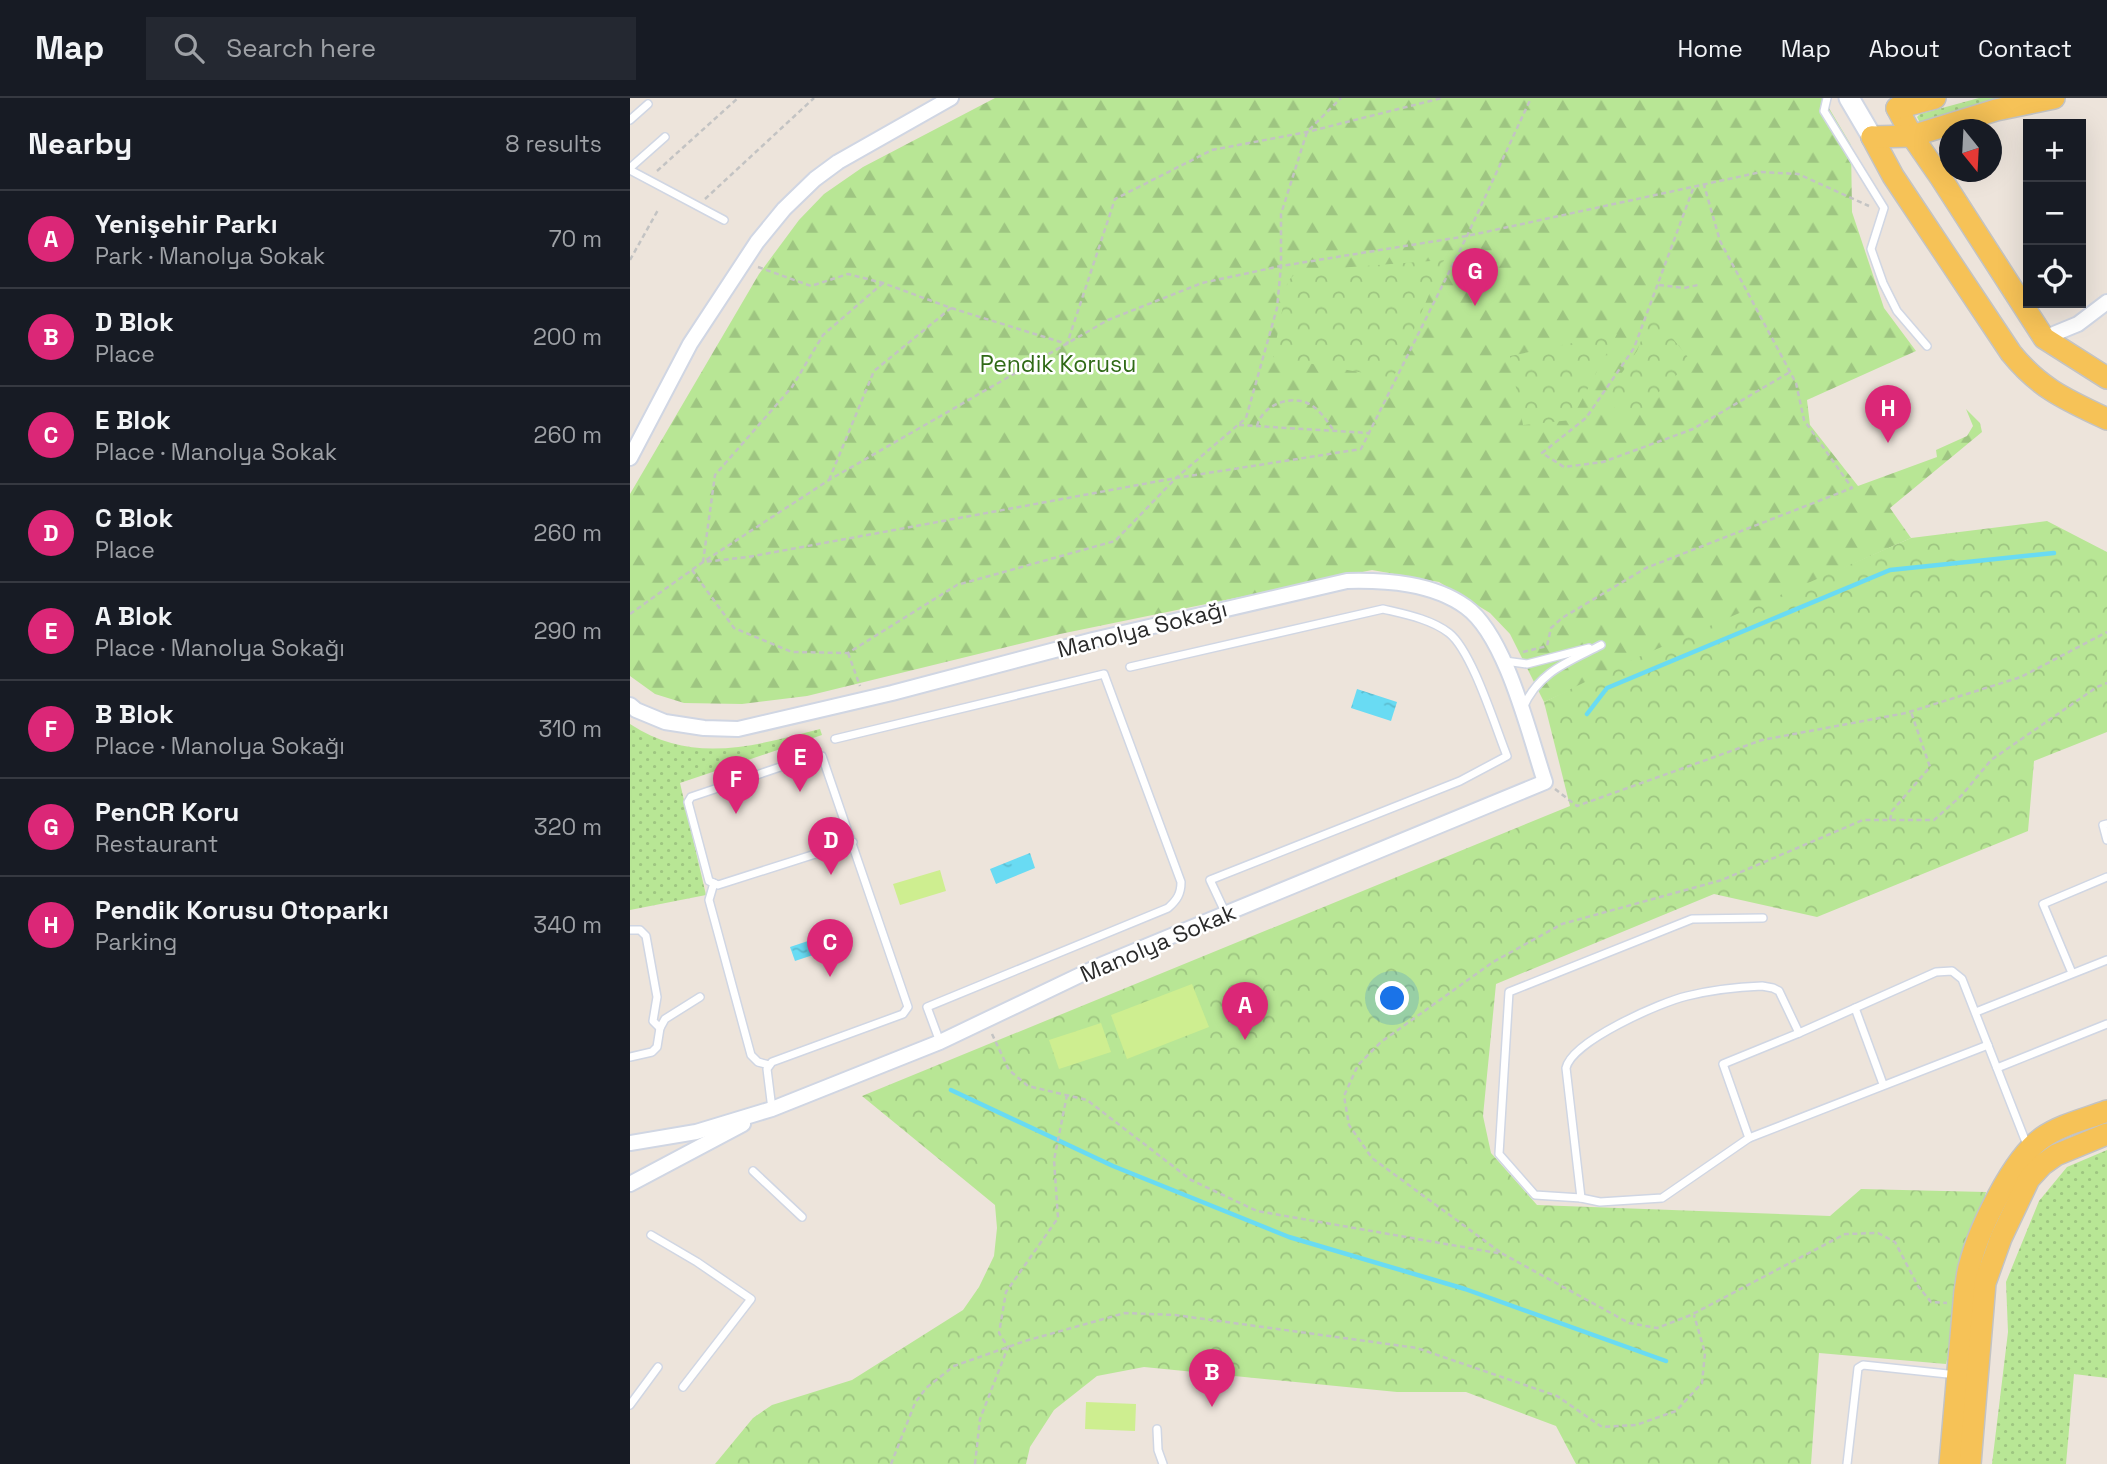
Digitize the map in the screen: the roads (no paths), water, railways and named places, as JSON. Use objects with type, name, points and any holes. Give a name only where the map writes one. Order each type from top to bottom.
[{"type":"main road","points":[[1849,98],[1893,176],[2011,353],[2026,371],[2047,389],[2107,419]]},
{"type":"main road","points":[[1894,103],[1936,98]]},
{"type":"main road","points":[[1872,137],[1912,136],[2054,98]]},
{"type":"main road","points":[[1872,137],[1894,103]]},
{"type":"main road","points":[[1894,103],[1912,136],[2044,338],[2107,378]]},
{"type":"main road","points":[[1993,119],[2013,107]]},
{"type":"main road","points":[[1947,182],[1947,186]]},
{"type":"main road","points":[[1970,1464],[1985,1283],[2015,1204],[2028,1179],[2043,1138],[2107,1111]]},
{"type":"main road","points":[[1950,1464],[1970,1263],[1984,1229],[2015,1166],[2035,1157],[2056,1155],[2107,1134]]},
{"type":"street","points":[[630,458],[690,344],[743,262],[784,209],[815,179],[864,146],[951,98]]},
{"type":"street","points":[[2044,338],[2078,324],[2107,302]]},
{"type":"street","name":"Manolya Sokağı","points":[[630,705],[665,722],[704,728],[738,729],[1093,640],[1347,581],[1381,580],[1435,591],[1466,607],[1484,624],[1501,650],[1545,782]]},
{"type":"street","name":"Manolya Sokak","points":[[630,1143],[696,1132],[772,1109],[940,1042],[1101,965],[1545,782]]},
{"type":"street","name":"Manolya Sokak","points":[[630,1184],[772,1109]]},
{"type":"lane","points":[[1826,98],[1824,111],[1884,208],[1871,249],[1883,283],[1897,311],[1927,346]]},
{"type":"lane","points":[[630,120],[648,104]]},
{"type":"lane","points":[[665,137],[630,169],[724,220]]},
{"type":"lane","points":[[1130,667],[1383,609],[1405,614],[1449,633],[1465,651],[1507,756],[1460,781],[1210,880],[1226,915]]},
{"type":"lane","points":[[1504,661],[1527,664],[1601,645],[1550,672],[1530,691],[1521,711]]},
{"type":"lane","points":[[835,739],[1104,674],[1181,882],[1181,891],[1176,901],[1168,908],[927,1007],[940,1042]]},
{"type":"lane","points":[[772,1109],[767,1069],[769,1065],[776,1060],[907,1011],[908,1007],[853,842],[824,758],[816,755],[689,799],[688,805],[709,881],[714,883],[723,884],[853,842]]},
{"type":"lane","points":[[2107,824],[2103,825],[2107,840]]},
{"type":"lane","points":[[2071,973],[2043,904],[2107,877]]},
{"type":"lane","points":[[714,883],[709,900],[751,1055],[758,1062],[769,1065]]},
{"type":"lane","points":[[1762,918],[1692,919],[1508,992],[1499,1154],[1535,1195],[1600,1202],[1662,1198],[1749,1138],[1989,1045]]},
{"type":"lane","points":[[634,930],[644,933],[648,945],[657,997],[653,1021],[660,1028]]},
{"type":"lane","points":[[1976,1012],[2107,960]]},
{"type":"lane","points":[[1749,1138],[1723,1064],[1936,972],[1952,971],[1962,979],[2035,1157]]},
{"type":"lane","points":[[1581,1198],[1566,1068],[1572,1056],[1591,1040],[1683,997],[1754,986],[1779,991],[1799,1033]]},
{"type":"lane","points":[[630,1057],[650,1053],[657,1047],[660,1028],[668,1017],[700,997]]},
{"type":"lane","points":[[1855,1008],[1884,1084]]},
{"type":"lane","points":[[1997,1068],[2107,1024]]},
{"type":"lane","points":[[753,1171],[802,1217]]},
{"type":"lane","points":[[651,1235],[751,1299],[683,1387]]},
{"type":"lane","points":[[1847,1464],[1858,1368],[1863,1365],[1957,1376]]},
{"type":"lane","points":[[630,1405],[658,1367]]},
{"type":"lane","points":[[1157,1429],[1158,1450],[1163,1464]]},
{"type":"water","points":[[1357,689],[1397,702],[1391,721],[1351,708]]},
{"type":"water","points":[[1030,853],[1035,868],[996,884],[990,869]]},
{"type":"water","points":[[826,935],[831,949],[795,961],[790,947]]},
{"type":"waterway","points":[[1587,714],[1607,688],[1890,570],[2054,553]]},
{"type":"waterway","points":[[951,1090],[1113,1166],[1289,1237],[1465,1289],[1666,1361]]},
{"type":"place","name":"PenCR Koru","points":[[1475,306]]},
{"type":"place","name":"Pendik Korusu Otoparkı","points":[[1888,443]]},
{"type":"place","name":"A Blok","points":[[800,792]]},
{"type":"place","name":"B Blok","points":[[736,814]]},
{"type":"place","name":"C Blok","points":[[831,875]]},
{"type":"place","name":"E Blok","points":[[830,977]]},
{"type":"place","name":"Yenişehir Parkı","points":[[1245,1040]]},
{"type":"place","name":"D Blok","points":[[1212,1407]]},
{"type":"park label","name":"Pendik Korusu","points":[[1058,364]]}]
